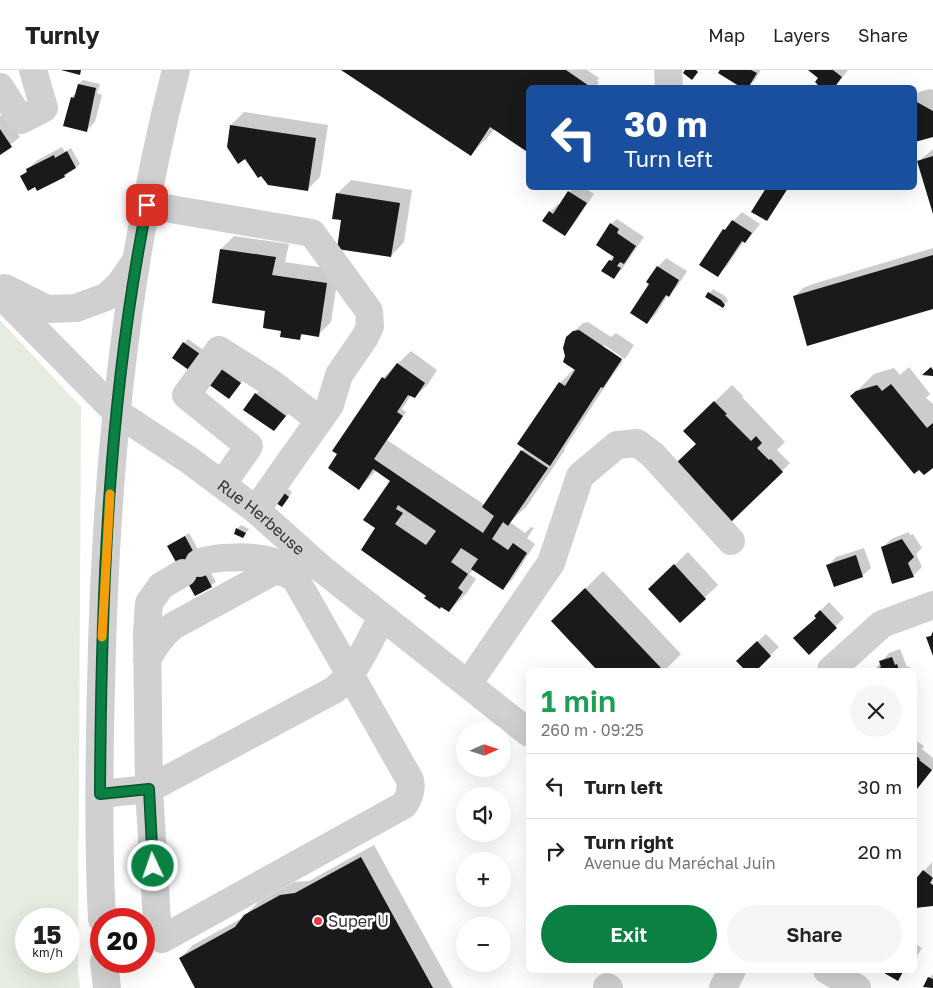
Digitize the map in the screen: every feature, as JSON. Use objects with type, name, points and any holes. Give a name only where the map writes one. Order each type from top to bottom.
[{"type":"street","points":[[0,87],[21,120],[44,108],[33,70]]},
{"type":"street","points":[[102,908],[100,794],[102,612],[116,412],[128,306],[136,260],[176,70]]},
{"type":"street","points":[[668,70],[669,85]]},
{"type":"street","points":[[147,205],[312,233],[369,311],[370,326],[365,337],[339,375],[330,405],[256,510]]},
{"type":"street","points":[[0,286],[47,309],[76,308],[106,297],[120,284],[136,260]]},
{"type":"street","name":"Rue Herbeuse","points":[[0,294],[116,412],[256,510],[322,569],[526,731]]},
{"type":"street","points":[[220,483],[231,472],[249,446],[186,395],[219,350],[270,382],[319,420]]},
{"type":"street","points":[[468,684],[551,563],[580,476],[617,445],[637,443],[653,455],[731,541]]},
{"type":"street","points":[[215,558],[254,558],[274,563],[283,572],[295,578],[410,780],[412,787],[408,800],[404,806],[162,940],[157,922],[149,789],[147,660],[149,603],[161,586],[191,568],[215,558]]},
{"type":"street","points":[[147,660],[162,635],[173,626],[274,571],[283,572]]},
{"type":"street","points":[[833,668],[882,624],[933,605]]},
{"type":"street","points":[[100,794],[149,789],[334,690],[350,674],[382,616]]},
{"type":"street","points":[[105,973],[107,988]]},
{"type":"street","points":[[723,988],[730,973]]},
{"type":"street","points":[[832,973],[858,988]]},
{"type":"shaded area","points":[[0,320],[81,407],[78,908],[15,908],[15,973],[78,973],[80,988],[0,988]]},
{"type":"building","points":[[61,70],[81,70],[80,75]]},
{"type":"building","points":[[341,70],[566,70],[588,85],[526,85],[526,151],[490,127],[471,156]]},
{"type":"building","points":[[685,70],[696,70],[698,72],[692,80],[683,73]]},
{"type":"building","points":[[720,70],[751,70],[757,73],[750,85],[737,85],[718,73]]},
{"type":"building","points":[[808,70],[833,70],[842,77],[836,85],[818,85],[815,82],[818,78]]},
{"type":"building","points":[[78,84],[96,88],[87,132],[63,126],[71,97],[74,98]]},
{"type":"building","points":[[917,102],[933,111],[933,137],[917,141]]},
{"type":"building","points":[[230,125],[316,138],[308,191],[268,185],[261,176],[258,178],[245,159],[238,164],[227,147]]},
{"type":"building","points":[[0,129],[12,147],[0,155]]},
{"type":"building","points":[[67,151],[76,168],[64,175],[65,177],[37,191],[35,187],[28,191],[20,176],[27,172],[26,169],[54,155],[55,158]]},
{"type":"building","points":[[933,156],[933,214],[917,161]]},
{"type":"building","points":[[765,190],[787,190],[767,221],[751,212]]},
{"type":"building","points":[[568,191],[587,203],[565,236],[542,221],[549,211],[553,214]]},
{"type":"building","points":[[336,193],[400,203],[391,257],[337,249],[341,220],[332,219]]},
{"type":"building","points":[[732,220],[752,233],[745,243],[742,241],[718,277],[699,265],[723,229],[725,230]]},
{"type":"building","points":[[610,223],[619,229],[617,233],[636,246],[624,264],[620,262],[617,266],[621,268],[614,279],[601,271],[609,260],[612,261],[614,257],[596,245]]},
{"type":"building","points":[[220,249],[276,257],[272,275],[327,283],[319,337],[301,334],[300,340],[280,337],[281,331],[263,328],[265,311],[212,303]]},
{"type":"building","points":[[933,255],[933,309],[807,346],[793,296]]},
{"type":"building","points":[[657,266],[679,280],[669,297],[666,295],[647,324],[630,313],[649,284],[646,282]]},
{"type":"building","points":[[708,292],[721,300],[725,305],[723,308],[705,297]]},
{"type":"building","points":[[579,330],[622,359],[603,388],[601,387],[550,466],[517,444],[559,382],[565,386],[575,370],[563,362],[565,356],[563,348],[566,337],[573,331]]},
{"type":"building","points":[[183,342],[241,383],[229,399],[172,358]]},
{"type":"building","points":[[397,363],[425,383],[415,398],[408,395],[397,412],[403,416],[374,459],[483,533],[494,516],[482,507],[521,450],[548,468],[508,526],[503,522],[492,539],[508,550],[513,543],[527,553],[503,590],[471,569],[478,559],[461,548],[451,562],[468,574],[458,588],[463,592],[449,612],[441,607],[440,609],[424,598],[426,596],[361,550],[375,528],[363,520],[390,481],[373,469],[359,490],[328,468],[337,454],[332,451],[382,377],[385,379]],"holes":[[[398,505],[436,531],[426,545],[395,524],[403,513],[396,509]]]},
{"type":"building","points":[[931,367],[933,376],[922,375]]},
{"type":"building","points":[[891,384],[927,428],[933,423],[933,468],[924,475],[919,470],[914,474],[850,396],[856,391],[877,385],[882,391]]},
{"type":"building","points":[[255,393],[286,416],[274,431],[243,410]]},
{"type":"building","points":[[714,401],[751,441],[756,436],[762,443],[757,448],[783,472],[731,522],[675,464],[696,444],[683,431]]},
{"type":"building","points":[[283,492],[289,497],[282,507],[276,503]]},
{"type":"building","points":[[236,528],[246,533],[243,538],[234,534]]},
{"type":"building","points":[[185,536],[212,587],[195,596],[167,546]]},
{"type":"building","points":[[902,539],[914,557],[908,563],[914,577],[892,584],[881,547]]},
{"type":"building","points":[[856,555],[863,577],[834,587],[826,565]]},
{"type":"building","points":[[674,564],[706,599],[680,623],[648,589]]},
{"type":"building","points":[[585,588],[661,668],[595,668],[551,621]]},
{"type":"building","points":[[820,610],[837,628],[809,655],[793,638],[816,618],[814,616]]},
{"type":"building","points":[[933,631],[933,656],[926,637],[931,636]]},
{"type":"building","points":[[757,641],[771,656],[759,668],[743,668],[736,661]]},
{"type":"building","points":[[892,657],[898,668],[879,668],[881,667],[879,661]]},
{"type":"building","points":[[917,757],[932,770],[917,789]]},
{"type":"building","name":"Super U","points":[[361,857],[433,988],[195,988],[179,958],[235,927],[244,915],[280,895],[295,893]]},
{"type":"building","points":[[923,870],[933,878],[930,883],[933,885],[933,906],[917,908],[917,878]]},
{"type":"building","points":[[884,973],[902,973],[898,981]]},
{"type":"building","points":[[928,977],[933,979],[933,988],[923,987]]},
{"type":"slow traffic","points":[[102,637],[110,494]]},
{"type":"place","name":"Super U","points":[[318,921]]},
{"type":"route","points":[[147,205],[128,306],[116,412],[102,612],[100,794],[149,789],[153,866]]}]
